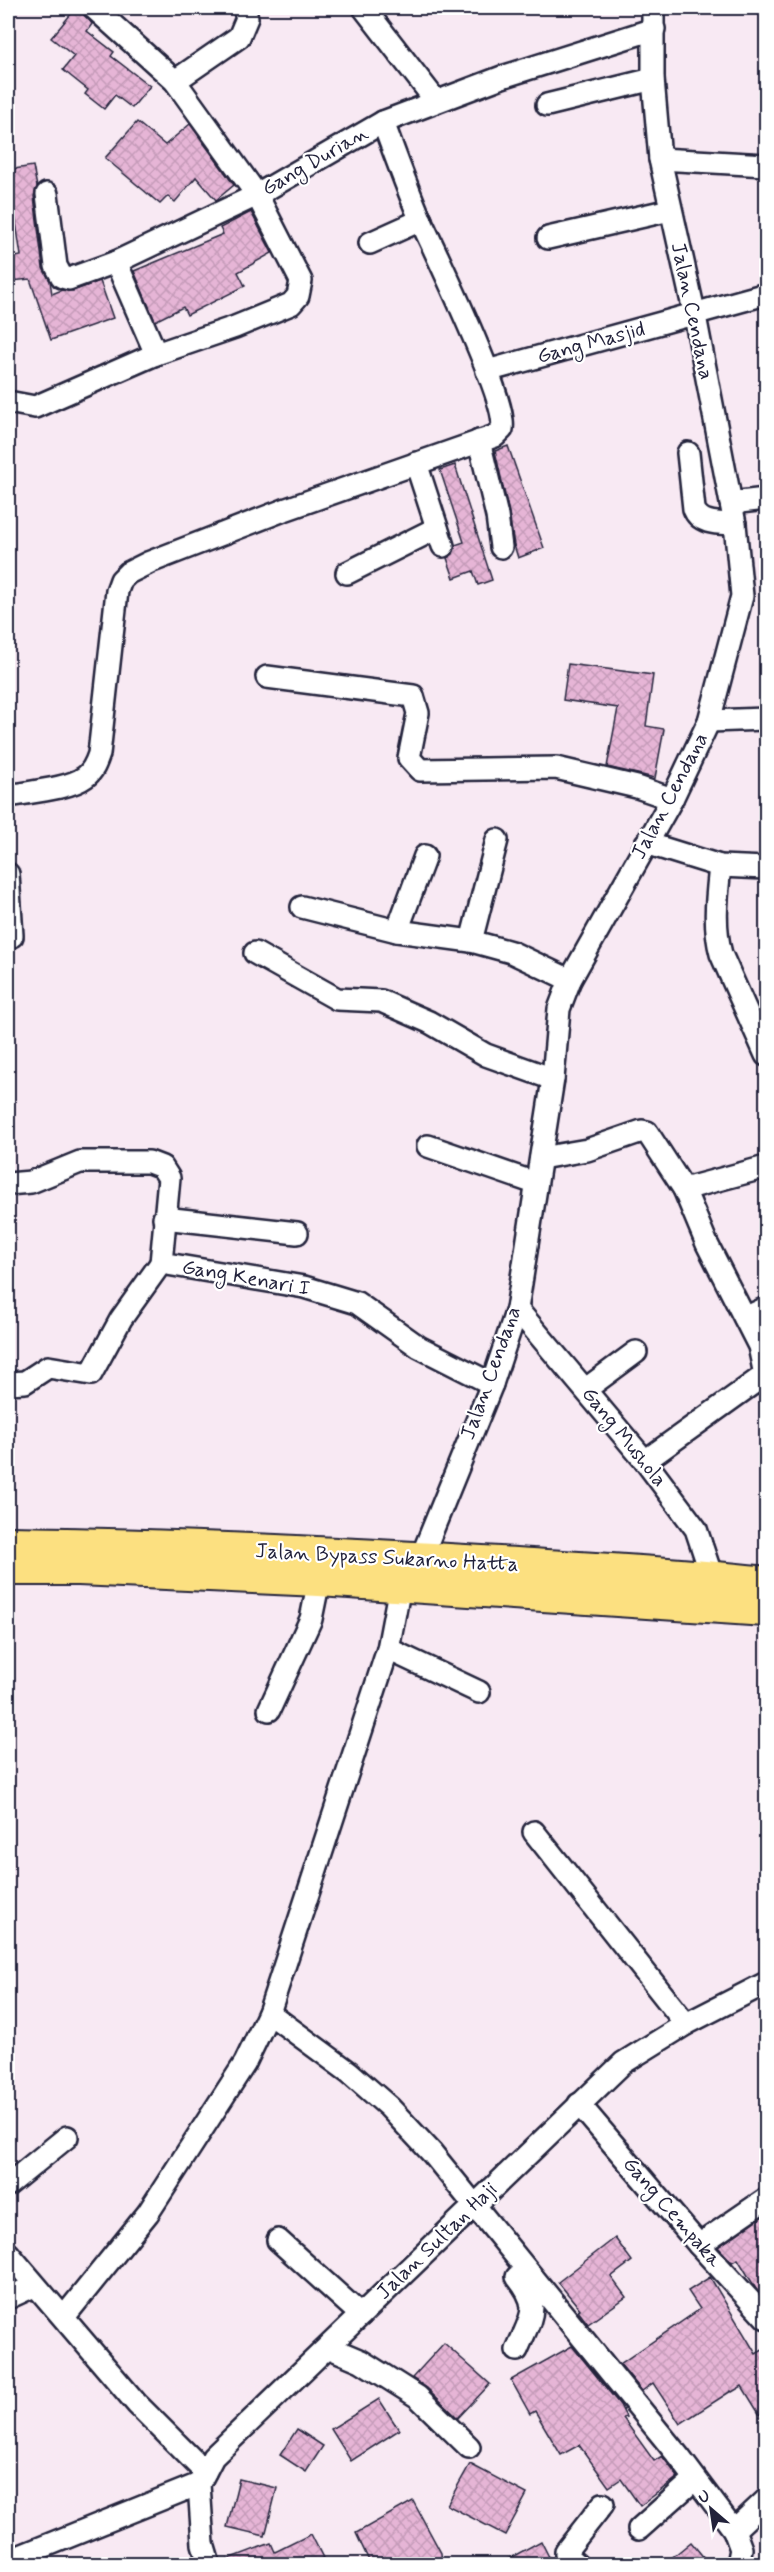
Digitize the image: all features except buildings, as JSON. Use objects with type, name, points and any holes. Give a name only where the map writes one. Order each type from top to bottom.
[{"type":"highway","name":"Jalan Bypass Sukarno Hatta","points":[[8,1543],[128,1545],[421,1558],[712,1576],[766,1583]]},
{"type":"highway","name":"Jalan Bypass Sukarno Hatta","points":[[8,1569],[79,1569],[319,1581],[766,1610]]},
{"type":"street","points":[[8,402],[35,407],[156,354],[235,327],[296,300],[300,286],[298,275],[257,195],[175,81],[94,8]]},
{"type":"street","points":[[175,81],[239,37],[247,18],[244,8]]},
{"type":"street","points":[[364,8],[436,101]]},
{"type":"street","name":"Jalan Cendana","points":[[421,1558],[492,1384],[517,1309],[553,1079],[559,1010],[570,980],[645,843],[672,799],[709,721],[742,596],[733,513],[695,316],[660,159],[653,79],[653,8]]},
{"type":"street","name":"Gang Durian","points":[[47,194],[56,266],[62,277],[69,279],[116,262],[257,195],[383,122],[502,77],[654,29]]},
{"type":"street","points":[[547,105],[653,79]]},
{"type":"street","points":[[8,796],[74,783],[86,777],[96,765],[117,591],[128,573],[150,561],[495,436],[503,426],[487,371],[421,220],[383,122]]},
{"type":"street","points":[[660,159],[766,165]]},
{"type":"street","points":[[548,238],[670,210]]},
{"type":"street","points":[[370,243],[421,220]]},
{"type":"street","points":[[116,262],[156,354]]},
{"type":"street","name":"Gang Masjid","points":[[487,371],[695,316],[766,294]]},
{"type":"street","points":[[479,441],[497,516],[501,547]]},
{"type":"street","points":[[688,453],[697,516],[702,520],[733,513],[766,499]]},
{"type":"street","points":[[347,573],[440,537],[416,463]]},
{"type":"street","points":[[267,677],[413,696],[418,712],[409,758],[420,770],[556,768],[637,787],[672,799]]},
{"type":"street","points":[[709,721],[766,719]]},
{"type":"street","points":[[471,940],[497,840]]},
{"type":"street","points":[[645,843],[720,867],[766,868]]},
{"type":"street","points":[[397,931],[425,856]]},
{"type":"street","points":[[720,867],[715,925],[717,939],[721,954],[766,1055]]},
{"type":"street","points":[[8,874],[12,936]]},
{"type":"street","points":[[302,907],[397,931],[471,940],[511,952],[570,980]]},
{"type":"street","points":[[255,953],[337,999],[381,1001],[429,1022],[486,1055],[553,1079]]},
{"type":"street","points":[[541,1158],[587,1150],[645,1131],[655,1142],[684,1189],[707,1244],[759,1346],[766,1375],[645,1461]]},
{"type":"street","points":[[428,1146],[535,1183]]},
{"type":"street","name":"Gang Kenari I","points":[[8,1184],[31,1182],[80,1162],[149,1162],[162,1167],[169,1178],[161,1263],[304,1287],[357,1304],[419,1347],[492,1384]]},
{"type":"street","points":[[684,1189],[766,1167]]},
{"type":"street","points":[[164,1218],[297,1233]]},
{"type":"street","points":[[8,1383],[25,1382],[48,1367],[91,1374],[121,1319],[161,1263]]},
{"type":"street","points":[[745,1318],[766,1308]]},
{"type":"street","name":"Gang Mushola","points":[[517,1309],[645,1461],[696,1529],[712,1576]]},
{"type":"street","points":[[586,1389],[636,1352]]},
{"type":"street","points":[[269,1710],[311,1619],[319,1581]]},
{"type":"street","points":[[64,2317],[148,2213],[245,2063],[269,2013],[388,1649],[400,1586]]},
{"type":"street","points":[[388,1649],[479,1692]]},
{"type":"street","points":[[534,1832],[686,2024]]},
{"type":"street","name":"Jalan Sultan Haji","points":[[202,2478],[213,2457],[623,2063],[686,2024],[766,1983]]},
{"type":"street","points":[[269,2013],[349,2072],[389,2107],[432,2153],[531,2295],[530,2317],[517,2350]]},
{"type":"street","name":"Gang Cempaka","points":[[579,2104],[699,2245],[766,2318]]},
{"type":"street","points":[[8,2186],[67,2137]]},
{"type":"street","points":[[699,2245],[766,2199]]},
{"type":"street","points":[[470,2210],[695,2479],[734,2530],[741,2549],[738,2565]]},
{"type":"street","points":[[278,2240],[361,2315]]},
{"type":"street","points":[[8,2253],[34,2286],[64,2317],[202,2478],[203,2544],[209,2565]]},
{"type":"street","points":[[8,2298],[34,2286]]},
{"type":"street","points":[[328,2347],[361,2361],[418,2397],[469,2447]]},
{"type":"street","points":[[8,2561],[202,2478]]},
{"type":"street","points":[[639,2529],[695,2479]]},
{"type":"street","points":[[734,2530],[766,2500]]},
{"type":"street","points":[[576,2565],[566,2556],[566,2551],[603,2504]]}]
